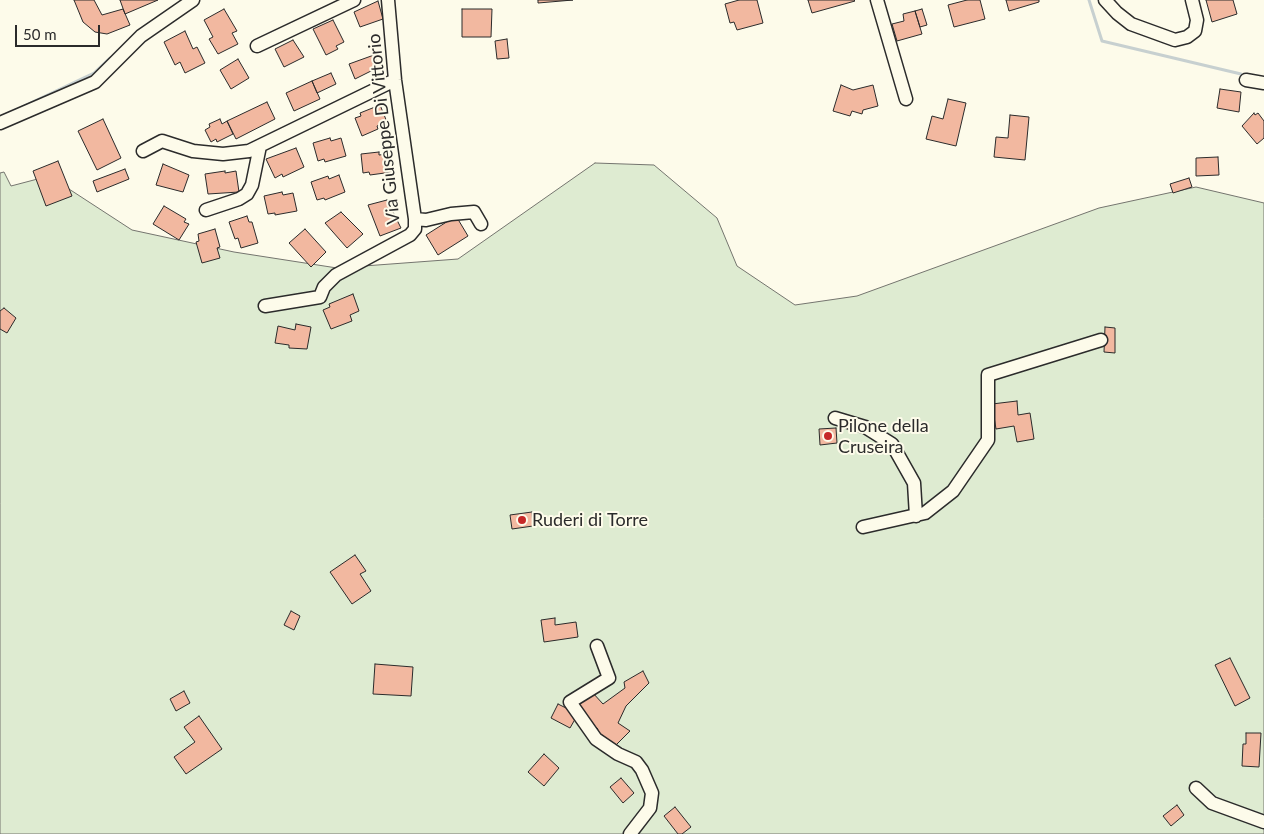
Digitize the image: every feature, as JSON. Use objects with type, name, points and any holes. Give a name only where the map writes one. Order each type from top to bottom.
[{"type":"street","points":[[0,123],[95,82],[141,36],[193,0]]},
{"type":"street","points":[[257,46],[354,0]]},
{"type":"street","name":"Via Giuseppe Di Vittorio","points":[[265,306],[310,301],[320,297],[324,288],[336,275],[410,235],[415,229],[395,80],[388,0]]},
{"type":"street","points":[[877,0],[906,100]]},
{"type":"street","points":[[1105,0],[1116,13],[1131,24],[1175,40],[1187,37],[1195,31],[1197,20],[1192,0]]},
{"type":"street","points":[[143,151],[162,140],[193,151],[223,154],[249,151],[395,80]]},
{"type":"street","points":[[1246,80],[1264,83]]},
{"type":"street","points":[[206,210],[239,199],[247,194],[252,185],[260,146]]},
{"type":"street","points":[[415,218],[426,220],[451,214],[474,212],[481,224]]},
{"type":"street","points":[[863,527],[925,513],[953,491],[988,440],[988,375],[1101,340]]},
{"type":"street","points":[[835,418],[865,426],[892,444],[914,482],[916,516]]},
{"type":"street","points":[[597,646],[610,678],[570,702],[596,739],[618,754],[636,762],[642,770],[652,793],[650,808],[630,834]]},
{"type":"street","points":[[1196,788],[1212,803],[1264,822]]},
{"type":"green space","points":[[595,163],[654,165],[717,218],[737,266],[795,305],[857,296],[1099,208],[1196,187],[1264,203],[1264,834],[0,834],[0,173],[4,172],[11,186],[49,176],[132,230],[234,252],[337,268],[458,259]]},
{"type":"building","points":[[74,0],[94,0],[102,15],[123,9],[130,25],[107,34],[95,32],[83,22]]},
{"type":"building","points":[[120,0],[158,0],[125,14]]},
{"type":"building","points":[[538,0],[573,0],[538,3]]},
{"type":"building","points":[[739,0],[757,0],[763,23],[737,30],[734,22],[730,23],[725,4]]},
{"type":"building","points":[[808,0],[854,0],[855,1],[812,13]]},
{"type":"building","points":[[967,0],[980,0],[985,19],[954,27],[948,5]]},
{"type":"building","points":[[1006,0],[1039,0],[1039,2],[1009,11]]},
{"type":"building","points":[[1206,0],[1233,0],[1237,14],[1212,22]]},
{"type":"building","points":[[378,1],[383,19],[360,27],[354,12]]},
{"type":"building","points":[[224,9],[237,31],[232,33],[238,44],[218,54],[209,39],[213,37],[204,20]]},
{"type":"building","points":[[462,9],[492,9],[491,37],[462,37]]},
{"type":"building","points":[[922,9],[927,25],[920,27],[915,11]]},
{"type":"building","points":[[915,11],[922,34],[897,41],[892,24],[904,21],[903,14]]},
{"type":"building","points":[[333,20],[344,42],[336,46],[338,49],[326,55],[313,29]]},
{"type":"building","points":[[185,31],[193,49],[197,47],[205,63],[185,73],[180,62],[175,65],[164,42]]},
{"type":"building","points":[[507,39],[509,58],[497,59],[495,41]]},
{"type":"building","points":[[293,40],[304,57],[284,67],[275,49]]},
{"type":"building","points":[[374,55],[379,67],[355,79],[349,64]]},
{"type":"building","points":[[238,59],[249,78],[231,89],[220,70]]},
{"type":"building","points":[[331,73],[336,84],[317,93],[312,81]]},
{"type":"building","points":[[312,81],[320,99],[294,111],[286,93]]},
{"type":"building","points":[[841,85],[853,90],[873,85],[878,106],[863,110],[862,114],[852,111],[850,116],[833,111]]},
{"type":"building","points":[[1220,89],[1241,92],[1239,112],[1217,108]]},
{"type":"building","points":[[948,99],[966,103],[956,146],[926,139],[932,116],[943,119]]},
{"type":"building","points":[[267,102],[275,119],[236,139],[227,121]]},
{"type":"building","points":[[380,105],[387,122],[377,126],[378,129],[362,136],[355,118],[361,116],[360,113]]},
{"type":"building","points":[[1254,113],[1255,115],[1258,113],[1264,121],[1264,138],[1257,144],[1242,126]]},
{"type":"building","points":[[1010,115],[1029,117],[1025,160],[994,157],[996,137],[1008,138]]},
{"type":"building","points":[[103,119],[121,158],[97,170],[78,131]]},
{"type":"building","points":[[220,119],[222,124],[227,121],[233,134],[217,142],[216,139],[211,142],[205,130],[210,127],[209,124]]},
{"type":"building","points":[[330,138],[331,141],[341,138],[346,156],[325,162],[324,159],[318,161],[313,143]]},
{"type":"building","points":[[296,148],[304,167],[283,177],[282,174],[275,178],[266,159]]},
{"type":"building","points":[[379,152],[379,155],[389,154],[392,172],[370,175],[369,172],[363,173],[361,154]]},
{"type":"building","points":[[1218,157],[1219,175],[1196,176],[1196,158]]},
{"type":"building","points":[[58,161],[72,196],[46,206],[33,171]]},
{"type":"building","points":[[163,164],[189,175],[183,192],[156,185]]},
{"type":"building","points":[[125,169],[129,179],[97,192],[93,181]]},
{"type":"building","points":[[225,171],[225,173],[236,171],[239,192],[208,194],[205,174]]},
{"type":"building","points":[[339,175],[345,192],[325,200],[324,198],[317,200],[311,182],[328,176],[329,179]]},
{"type":"building","points":[[1189,178],[1192,187],[1173,193],[1170,184]]},
{"type":"building","points":[[282,192],[283,195],[293,193],[297,211],[275,215],[275,213],[268,214],[264,196]]},
{"type":"building","points":[[387,200],[401,228],[380,236],[368,205]]},
{"type":"building","points":[[164,206],[186,219],[184,222],[189,224],[179,240],[153,224]]},
{"type":"building","points":[[341,212],[363,234],[347,248],[325,223]]},
{"type":"building","points":[[247,216],[249,222],[252,222],[258,243],[241,248],[238,238],[235,239],[229,222]]},
{"type":"building","points":[[456,216],[468,236],[438,255],[426,235]]},
{"type":"building","points":[[215,229],[220,247],[217,248],[220,258],[202,263],[196,242],[199,241],[198,234]]},
{"type":"building","points":[[305,229],[326,252],[311,267],[289,243]]},
{"type":"building","points":[[353,294],[359,311],[350,315],[352,321],[331,329],[323,310],[330,307],[329,304]]},
{"type":"building","points":[[4,308],[16,318],[7,333],[0,329],[0,311]]},
{"type":"building","points":[[296,324],[311,327],[307,349],[289,348],[289,345],[275,343],[278,326],[295,330]]},
{"type":"building","points":[[1105,327],[1115,328],[1115,353],[1104,352]]},
{"type":"building","points":[[1017,401],[1018,415],[1030,413],[1034,439],[1017,442],[1014,426],[996,429],[992,404]]},
{"type":"building","name":"Pilone della Cruseira","points":[[836,428],[837,443],[820,445],[819,429]]},
{"type":"building","name":"Ruderi di Torre","points":[[532,512],[533,526],[512,529],[510,515]]},
{"type":"building","points":[[355,555],[366,571],[360,574],[371,591],[352,604],[330,572]]},
{"type":"building","points":[[291,611],[300,616],[294,630],[284,625]]},
{"type":"building","points":[[555,618],[555,625],[576,622],[578,637],[544,642],[541,620]]},
{"type":"building","points":[[1230,658],[1250,698],[1235,706],[1215,665]]},
{"type":"building","points":[[375,664],[413,667],[411,696],[373,694]]},
{"type":"building","points":[[643,671],[649,683],[626,706],[618,723],[630,731],[613,748],[595,734],[598,729],[575,706],[592,692],[603,704],[625,688],[624,682]]},
{"type":"building","points":[[184,691],[190,703],[176,711],[170,699]]},
{"type":"building","points":[[558,704],[578,714],[570,728],[551,718]]},
{"type":"building","points":[[199,716],[222,749],[186,774],[174,757],[195,742],[184,727]]},
{"type":"building","points":[[1246,733],[1261,733],[1259,767],[1242,766],[1243,744],[1246,744]]},
{"type":"building","points":[[544,754],[559,768],[544,786],[528,772]]},
{"type":"building","points":[[621,778],[634,793],[623,803],[610,787]]},
{"type":"building","points":[[1177,805],[1184,815],[1171,826],[1163,816]]},
{"type":"building","points":[[675,807],[691,827],[682,834],[678,834],[664,816]]},
{"type":"waterway","points":[[1089,0],[1102,41],[1241,74]]},
{"type":"waterway","points":[[22,107],[94,73],[110,58]]},
{"type":"place","name":"Pilone della Cruseira","points":[[828,436]]},
{"type":"place","name":"Ruderi di Torre","points":[[522,520]]}]
